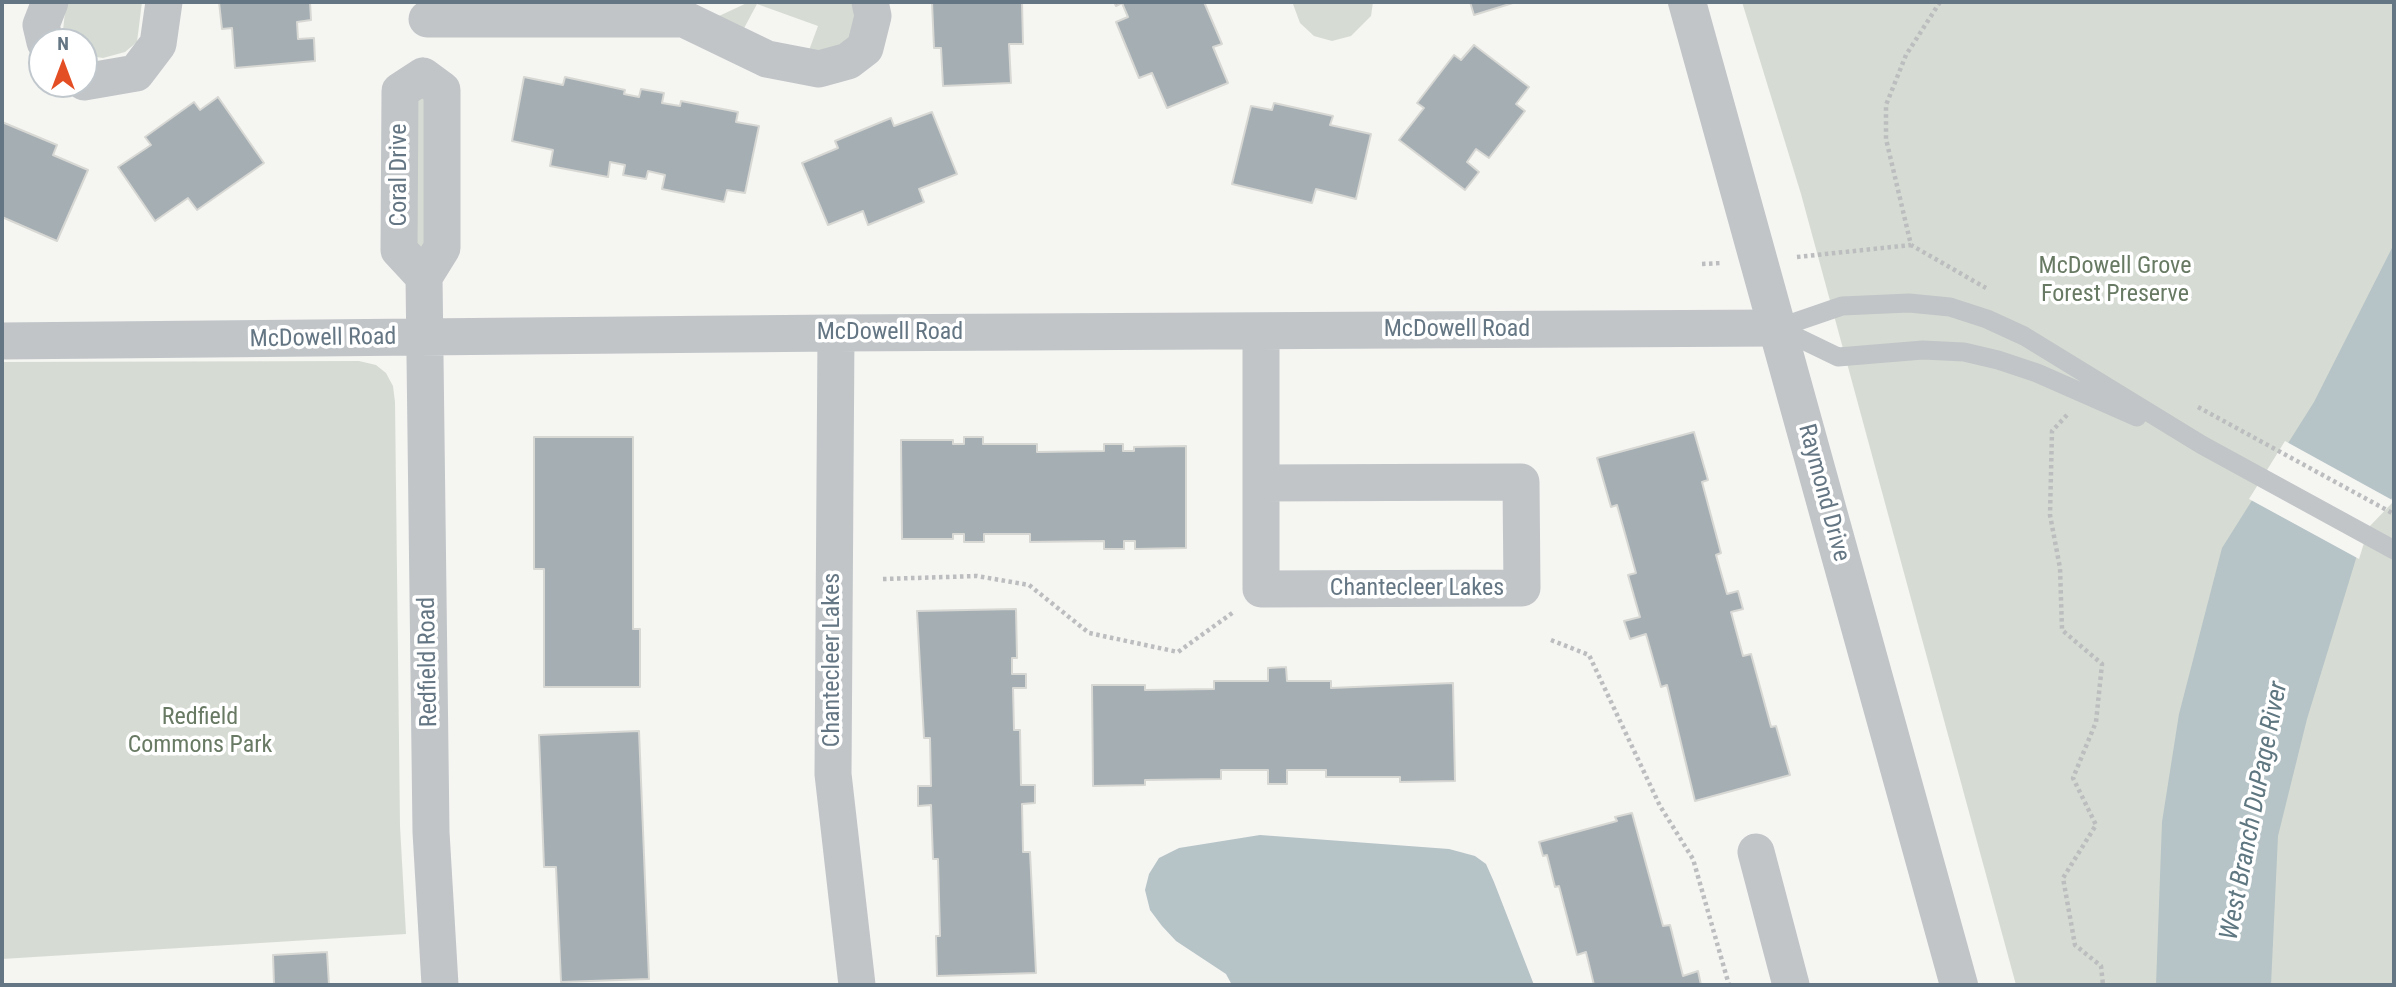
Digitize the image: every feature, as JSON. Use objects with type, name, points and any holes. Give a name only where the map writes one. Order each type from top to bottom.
[{"type":"street","points":[[42,28],[50,2]]},
{"type":"street","points":[[98,80],[136,73],[158,44],[164,2]]},
{"type":"street","points":[[427,10],[695,10],[767,59],[819,69],[848,61],[865,48],[873,16],[870,2]]},
{"type":"street","name":"Raymond Drive","points":[[1687,2],[1959,985]]},
{"type":"street","name":"Coral Drive","points":[[426,338],[424,277],[442,248],[442,90],[424,75],[427,10]]},
{"type":"street","name":"McDowell Road","points":[[2,341],[835,332],[1778,328]]},
{"type":"street","points":[[1261,331],[1261,589]]},
{"type":"street","name":"Chantecleer Lakes","points":[[835,332],[833,774],[857,985]]},
{"type":"street","name":"Redfield Road","points":[[426,338],[431,832],[440,985]]},
{"type":"street","name":"Chantecleer Lakes","points":[[1261,483],[1521,482],[1522,588],[1261,589]]},
{"type":"street","points":[[1756,852],[1791,985]]},
{"type":"lane","points":[[1778,328],[1842,306],[1909,303],[1950,307],[1987,319],[2024,336],[2202,445],[2394,550]]},
{"type":"lane","points":[[1778,328],[1838,357],[1923,350],[1964,352],[2037,373],[2202,445]]},
{"type":"path","points":[[1805,257],[1910,245],[1886,139],[1886,105],[1906,55],[1940,2]]},
{"type":"path","points":[[2086,395],[2052,431],[2050,515],[2060,568],[2063,630],[2102,663],[2096,722],[2073,778],[2096,825],[2063,878],[2075,945],[2102,966],[2103,985]]},
{"type":"path","points":[[2218,418],[2394,514]]},
{"type":"path","points":[[883,579],[977,576],[1029,585],[1089,633],[1178,652],[1214,629],[1261,589]]},
{"type":"path","points":[[1551,640],[1589,655],[1660,806],[1693,859],[1729,985]]},
{"type":"green space","points":[[66,2],[142,2],[137,42],[125,52],[98,57],[98,28],[63,28]]},
{"type":"green space","points":[[749,2],[857,2],[851,46],[808,53],[818,26],[757,4],[742,32],[719,16]]},
{"type":"green space","points":[[1373,2],[1371,16],[1351,36],[1332,41],[1314,36],[1300,23],[1293,4]]},
{"type":"green space","name":"McDowell Grove Forest Preserve","points":[[1742,2],[2394,2],[2394,985],[2016,985],[1801,194]]},
{"type":"green space","points":[[424,90],[431,254],[414,254],[417,91]]},
{"type":"green space","name":"Redfield Commons Park","points":[[359,361],[376,365],[386,373],[393,386],[395,402],[400,826],[406,934],[2,959],[2,362]]},
{"type":"water","name":"West Branch DuPage River","points":[[2394,244],[2394,496],[2366,526],[2307,719],[2278,836],[2271,985],[2156,985],[2162,822],[2179,714],[2222,548],[2314,402]]},
{"type":"water","points":[[1260,835],[1449,849],[1475,856],[1486,864],[1534,985],[1232,985],[1226,974],[1176,941],[1162,926],[1150,910],[1145,890],[1149,874],[1159,858],[1179,848]]},
{"type":"pier","points":[[2285,441],[2394,501],[2369,527],[2359,559],[2249,499]]},
{"type":"building","points":[[219,2],[310,2],[311,20],[297,22],[298,39],[314,38],[315,61],[235,68],[232,28],[222,29]]},
{"type":"building","points":[[932,2],[1022,2],[1023,44],[1009,44],[1011,83],[943,86],[941,48],[934,48]]},
{"type":"building","points":[[1114,2],[1204,2],[1222,44],[1213,47],[1228,83],[1167,108],[1152,73],[1139,78],[1116,22],[1128,17],[1122,3],[1116,6]]},
{"type":"building","points":[[1470,2],[1516,2],[1474,15]]},
{"type":"building","points":[[1474,45],[1529,87],[1516,104],[1525,111],[1489,158],[1476,149],[1467,162],[1479,172],[1465,190],[1399,140],[1424,108],[1417,103],[1454,55],[1461,60]]},
{"type":"building","points":[[524,77],[563,85],[565,77],[625,90],[624,94],[639,97],[641,89],[664,93],[662,103],[680,106],[681,101],[738,112],[736,122],[759,126],[745,193],[727,190],[724,202],[662,189],[665,175],[648,171],[646,179],[623,175],[625,165],[610,162],[608,177],[550,166],[553,150],[512,141]]},
{"type":"building","points":[[218,97],[264,163],[197,210],[188,198],[155,221],[118,167],[151,145],[145,137],[194,102],[200,110]]},
{"type":"building","points":[[1274,103],[1333,116],[1330,125],[1371,134],[1356,199],[1316,189],[1312,203],[1232,184],[1251,106],[1272,110]]},
{"type":"building","points":[[932,112],[957,174],[919,189],[924,202],[868,225],[863,211],[828,225],[802,163],[838,148],[835,141],[891,118],[894,126]]},
{"type":"building","points":[[2,122],[57,145],[53,155],[88,170],[57,241],[2,217]]},
{"type":"building","points":[[1694,432],[1708,480],[1702,482],[1721,553],[1716,555],[1727,594],[1738,591],[1743,609],[1731,612],[1743,656],[1751,654],[1771,727],[1776,726],[1790,775],[1695,801],[1667,685],[1661,687],[1646,634],[1630,639],[1624,621],[1640,617],[1628,575],[1636,573],[1617,505],[1611,507],[1597,458]]},
{"type":"building","points":[[534,437],[633,437],[633,629],[640,629],[640,687],[544,687],[544,569],[534,569]]},
{"type":"building","points":[[964,437],[983,437],[983,444],[1037,444],[1037,452],[1104,451],[1104,444],[1123,444],[1123,451],[1134,451],[1134,447],[1186,446],[1186,548],[1135,549],[1135,541],[1124,541],[1124,549],[1104,549],[1104,541],[1030,542],[1030,534],[984,534],[984,542],[964,542],[964,534],[953,534],[953,539],[902,539],[901,440],[953,440],[953,444],[964,444]]},
{"type":"building","points":[[1016,609],[1017,658],[1012,658],[1012,674],[1026,674],[1026,688],[1013,688],[1014,730],[1020,730],[1021,785],[1035,785],[1035,803],[1022,804],[1023,852],[1030,852],[1036,973],[937,976],[936,936],[940,936],[938,859],[933,859],[931,805],[918,806],[918,786],[931,786],[930,738],[924,738],[917,611]]},
{"type":"building","points":[[1286,667],[1287,681],[1331,681],[1331,688],[1453,683],[1455,781],[1400,782],[1400,777],[1326,777],[1326,770],[1287,770],[1287,784],[1268,784],[1268,770],[1221,770],[1221,779],[1145,780],[1145,785],[1093,786],[1092,685],[1145,685],[1145,690],[1214,689],[1214,681],[1268,681],[1268,668]]},
{"type":"building","points":[[639,731],[649,979],[561,982],[556,867],[544,867],[539,735]]},
{"type":"building","points":[[1632,813],[1663,926],[1670,925],[1683,976],[1698,971],[1701,985],[1594,985],[1586,952],[1577,955],[1559,886],[1555,887],[1547,855],[1543,856],[1539,842],[1617,821],[1615,817]]},
{"type":"building","points":[[327,952],[329,985],[274,985],[273,955]]}]
